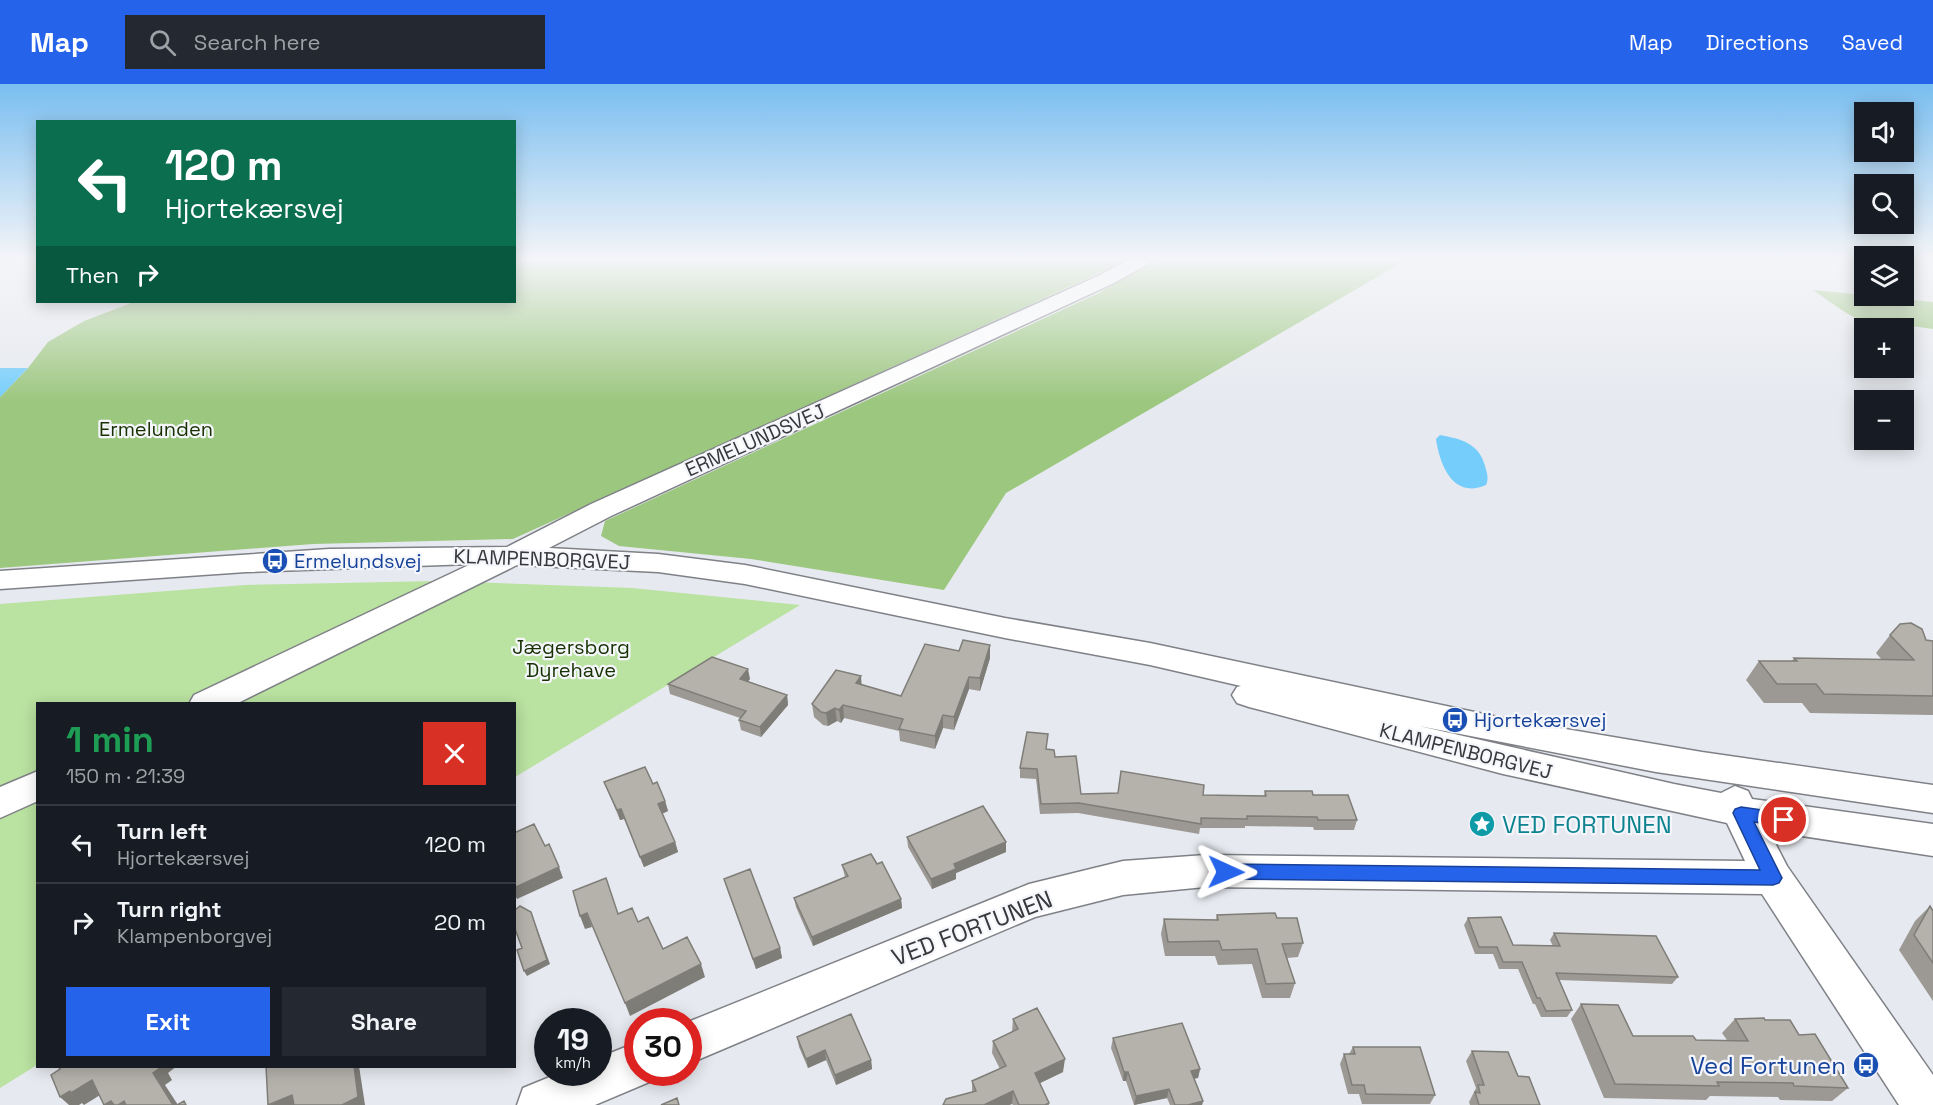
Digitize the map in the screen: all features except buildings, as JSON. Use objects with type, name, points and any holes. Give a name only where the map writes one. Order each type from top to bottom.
[{"type":"street","name":"ERMELUNDSVEJ","points":[[210,702],[512,556],[601,510],[1047,307]]},
{"type":"street","name":"KLAMPENBORGVEJ","points":[[0,580],[235,563],[390,556],[512,556],[660,564],[764,579],[1006,628],[1142,652],[1557,742],[1722,771],[1933,799]]},
{"type":"street","name":"KLAMPENBORGVEJ","points":[[1006,628],[1417,740],[1564,776],[1741,813],[1933,840]]},
{"type":"street","points":[[1722,771],[1773,878],[1926,1105]]},
{"type":"street","points":[[0,803],[36,786]]},
{"type":"street","name":"VED FORTUNEN","points":[[702,1037],[1029,901],[1123,878],[1205,871],[1773,878]]},
{"type":"street","points":[[540,1105],[624,1070]]},
{"type":"green space","name":"Ermelunden","points":[[122,307],[1025,307],[513,539],[313,544],[0,568],[0,397],[28,368],[48,342],[84,321]]},
{"type":"green space","points":[[1069,307],[1326,307],[1006,493],[944,590],[751,559],[619,546],[601,536],[605,521]]},
{"type":"green space","points":[[1837,307],[1933,307],[1933,329],[1914,326],[1914,318],[1857,318]]},
{"type":"green space","name":"Jægersborg Dyrehave","points":[[437,581],[632,588],[800,605],[516,776],[516,702],[36,702],[36,1066],[0,1088],[0,604],[245,585]]},
{"type":"water","points":[[0,368],[28,368],[0,397]]},
{"type":"water","points":[[1440,435],[1455,438],[1474,447],[1482,458],[1487,473],[1486,485],[1465,488],[1450,478],[1438,450],[1436,439]]},
{"type":"place","name":"Ermelundsvej","points":[[275,561]]},
{"type":"place","name":"Hjortekærsvej","points":[[1455,720]]},
{"type":"place","name":"VED FORTUNEN","points":[[1482,824]]},
{"type":"place","name":"Ved Fortunen","points":[[1866,1065]]},
{"type":"route","points":[[1226,872],[1773,878],[1741,813],[1784,820]]}]
